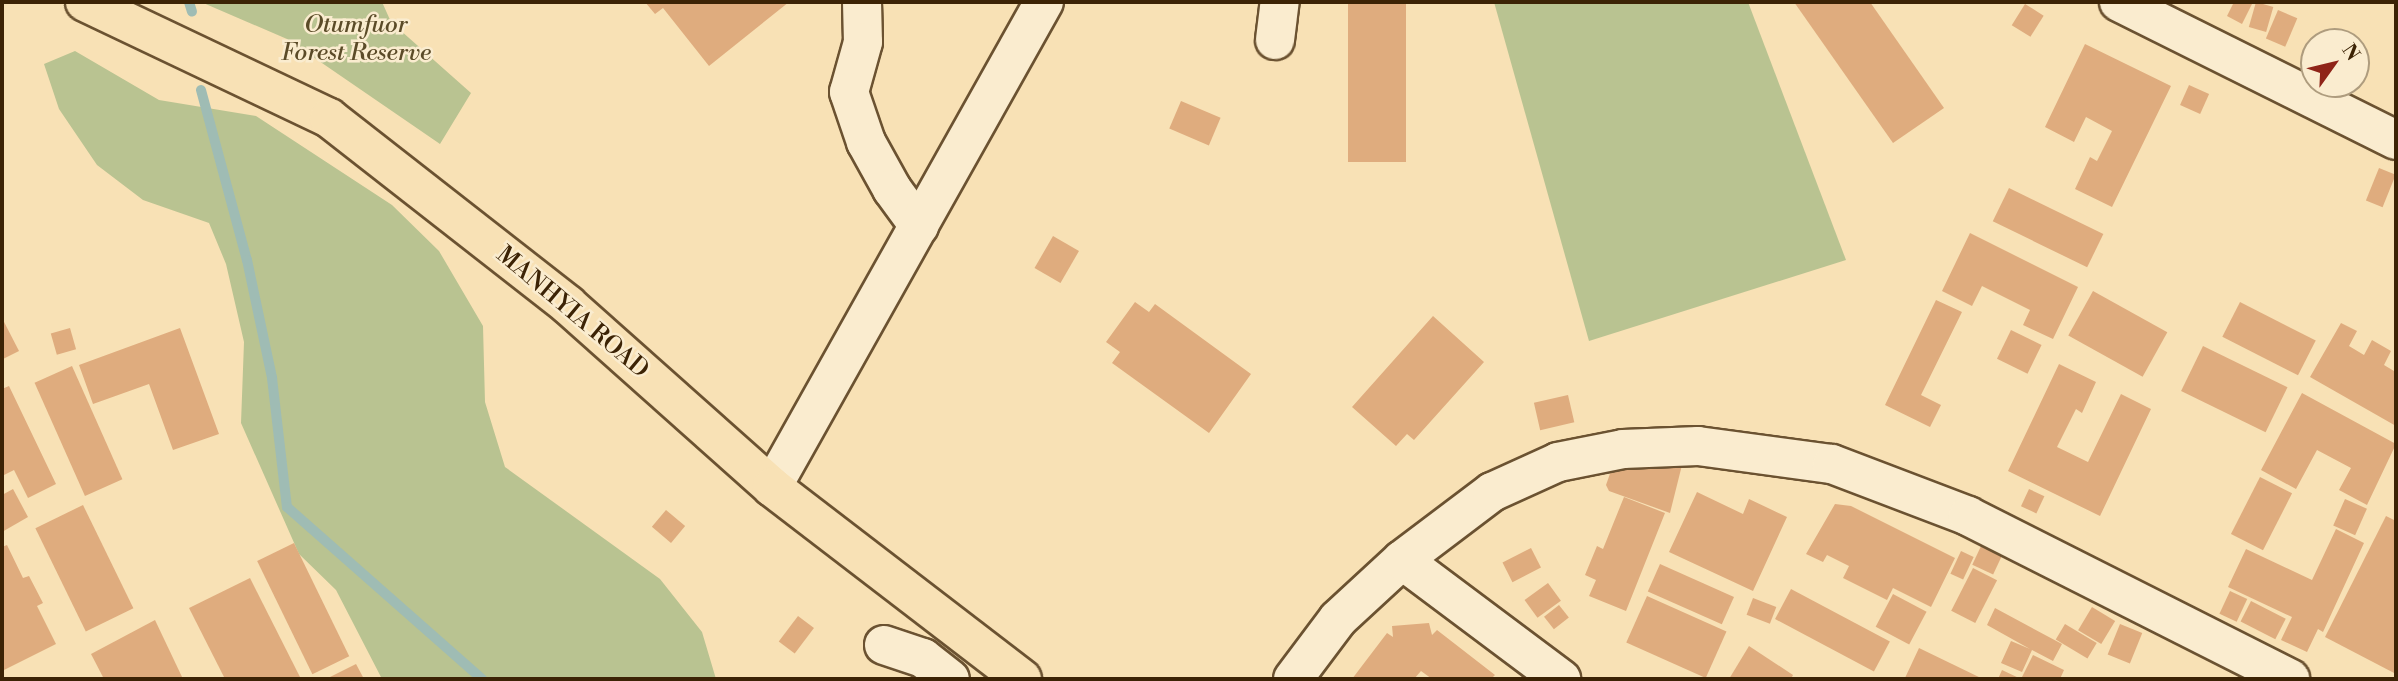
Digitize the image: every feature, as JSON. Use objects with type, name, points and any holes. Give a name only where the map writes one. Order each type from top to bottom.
[{"type":"main road","name":"MANHYIA ROAD","points":[[85,2],[329,118],[568,305],[772,487],[1022,679]]},
{"type":"street","points":[[862,2],[863,42],[849,92],[866,142],[892,189],[919,226]]},
{"type":"street","points":[[772,487],[1044,2]]},
{"type":"street","points":[[1275,40],[1279,2]]},
{"type":"street","points":[[2119,2],[2396,140]]},
{"type":"street","points":[[1293,679],[1338,619],[1402,560],[1492,492],[1558,462],[1623,449],[1712,448],[1832,464],[1968,516],[2290,679]]},
{"type":"street","points":[[1402,560],[1562,679]]},
{"type":"street","points":[[884,645],[923,658],[950,679]]},
{"type":"green space","name":"Otumfuor Forest Reserve","points":[[201,2],[382,2],[391,22],[471,93],[440,144],[287,39]]},
{"type":"green space","points":[[1494,2],[1748,2],[1846,260],[1589,341]]},
{"type":"green space","points":[[75,51],[159,100],[256,116],[392,205],[439,251],[483,326],[485,402],[505,467],[660,579],[702,632],[716,679],[382,679],[336,590],[299,554],[241,423],[244,342],[226,264],[209,223],[143,200],[97,165],[59,109],[44,64]]},
{"type":"building","points":[[645,2],[789,2],[709,66],[663,8],[655,14]]},
{"type":"building","points":[[1348,2],[1406,2],[1406,162],[1348,162]]},
{"type":"building","points":[[1794,2],[1870,2],[1944,108],[1893,143]]},
{"type":"building","points":[[2234,2],[2253,2],[2242,24],[2227,16]]},
{"type":"building","points":[[2256,2],[2273,7],[2266,32],[2249,27]]},
{"type":"building","points":[[2025,4],[2044,16],[2030,37],[2012,25]]},
{"type":"building","points":[[2278,10],[2297,18],[2285,47],[2266,39]]},
{"type":"building","points":[[2085,44],[2171,86],[2112,207],[2075,189],[2090,157],[2097,161],[2112,131],[2086,117],[2074,142],[2045,127]]},
{"type":"building","points":[[2189,85],[2209,94],[2200,114],[2180,105]]},
{"type":"building","points":[[1181,101],[1221,118],[1209,145],[1169,129]]},
{"type":"building","points":[[2379,168],[2396,175],[2383,207],[2366,200]]},
{"type":"building","points":[[2009,188],[2103,234],[2087,267],[1993,221]]},
{"type":"building","points":[[1970,233],[2078,287],[2053,339],[2023,325],[2030,310],[1982,286],[1972,306],[1942,291]]},
{"type":"building","points":[[1053,236],[1079,251],[1060,283],[1034,268]]},
{"type":"building","points":[[2093,291],[2167,332],[2143,377],[2068,336]]},
{"type":"building","points":[[1936,300],[1962,312],[1921,395],[1941,405],[1930,427],[1885,405]]},
{"type":"building","points":[[1135,302],[1149,312],[1155,304],[1251,374],[1209,433],[1112,363],[1120,352],[1106,342]]},
{"type":"building","points":[[2240,302],[2316,341],[2298,375],[2222,337]]},
{"type":"building","points":[[1433,316],[1484,362],[1414,440],[1407,434],[1396,446],[1352,407]]},
{"type":"building","points":[[2,318],[19,351],[3,359],[2,357]]},
{"type":"building","points":[[2341,323],[2357,331],[2349,346],[2364,355],[2372,340],[2391,351],[2384,365],[2394,371],[2396,367],[2396,426],[2310,377]]},
{"type":"building","points":[[70,328],[76,349],[57,355],[51,334]]},
{"type":"building","points":[[180,328],[219,434],[173,450],[149,384],[93,404],[79,365]]},
{"type":"building","points":[[2011,330],[2042,345],[2028,374],[1997,359]]},
{"type":"building","points":[[2203,346],[2287,387],[2266,432],[2181,391]]},
{"type":"building","points":[[2059,364],[2096,382],[2082,413],[2076,409],[2057,447],[2088,462],[2121,394],[2151,409],[2100,516],[2008,471]]},
{"type":"building","points":[[72,366],[122,479],[85,496],[35,383]]},
{"type":"building","points":[[9,386],[56,484],[28,498],[14,470],[2,476],[2,389]]},
{"type":"building","points":[[2302,393],[2396,444],[2367,505],[2339,490],[2351,468],[2317,450],[2296,489],[2261,470]]},
{"type":"building","points":[[1568,395],[1574,422],[1540,430],[1534,403]]},
{"type":"building","points":[[1682,465],[1670,513],[1609,491],[1606,485],[1612,468]]},
{"type":"building","points":[[2260,477],[2292,493],[2263,550],[2231,534]]},
{"type":"building","points":[[13,489],[28,517],[2,532],[2,495]]},
{"type":"building","points":[[2029,489],[2044,496],[2036,513],[2021,506]]},
{"type":"building","points":[[1697,492],[1743,514],[1749,499],[1787,517],[1753,591],[1669,552]]},
{"type":"building","points":[[1624,497],[1665,513],[1626,611],[1589,596],[1596,580],[1585,575],[1597,546],[1603,549]]},
{"type":"building","points":[[2345,499],[2367,509],[2355,535],[2333,525]]},
{"type":"building","points":[[1835,504],[1851,506],[1955,558],[1931,607],[1893,588],[1887,600],[1843,578],[1849,566],[1827,555],[1823,562],[1806,554]]},
{"type":"building","points":[[83,505],[133,608],[86,632],[35,528]]},
{"type":"building","points":[[666,510],[685,526],[671,543],[652,527]]},
{"type":"building","points":[[2386,516],[2396,521],[2396,674],[2325,637]]},
{"type":"building","points":[[2336,529],[2364,543],[2323,632],[2318,629],[2307,652],[2281,640],[2292,617],[2228,587],[2246,549],[2312,580]]},
{"type":"building","points":[[294,543],[349,656],[312,674],[257,561]]},
{"type":"building","points":[[1982,544],[2003,554],[1993,575],[1972,565]]},
{"type":"building","points":[[7,545],[23,578],[29,576],[43,603],[37,606],[56,644],[2,671],[2,547]]},
{"type":"building","points":[[1531,548],[1541,568],[1512,582],[1502,563]]},
{"type":"building","points":[[1961,551],[1974,557],[1963,580],[1950,574]]},
{"type":"building","points":[[1660,564],[1734,597],[1722,624],[1648,591]]},
{"type":"building","points":[[1973,568],[1997,580],[1975,623],[1951,611]]},
{"type":"building","points":[[250,578],[301,679],[225,679],[189,608]]},
{"type":"building","points":[[1548,583],[1561,601],[1537,618],[1525,600]]},
{"type":"building","points":[[1791,589],[1890,642],[1874,672],[1775,619]]},
{"type":"building","points":[[2230,591],[2247,599],[2237,622],[2219,614]]},
{"type":"building","points":[[1893,594],[1927,612],[1909,645],[1876,627]]},
{"type":"building","points":[[1647,596],[1726,631],[1706,678],[1626,643]]},
{"type":"building","points":[[1753,598],[1776,607],[1770,624],[1747,615]]},
{"type":"building","points":[[2251,601],[2286,619],[2275,639],[2241,621]]},
{"type":"building","points":[[1559,605],[1569,618],[1554,629],[1544,617]]},
{"type":"building","points":[[2092,607],[2115,621],[2101,644],[2078,630]]},
{"type":"building","points":[[1995,608],[2062,644],[2053,661],[2032,650],[2022,672],[2001,663],[2011,641],[2030,649],[1987,625]]},
{"type":"building","points":[[798,616],[814,628],[795,654],[779,642]]},
{"type":"building","points":[[155,620],[183,679],[104,679],[91,654]]},
{"type":"building","points":[[1429,623],[1432,635],[1437,630],[1495,675],[1491,679],[1432,679],[1421,671],[1414,679],[1352,679],[1387,633],[1393,637],[1392,626]]},
{"type":"building","points":[[2065,624],[2097,643],[2087,658],[2056,639]]},
{"type":"building","points":[[2120,624],[2142,633],[2130,664],[2108,655]]},
{"type":"building","points":[[1749,646],[1793,675],[1791,679],[1729,679]]},
{"type":"building","points":[[1919,648],[1983,679],[1905,678]]},
{"type":"building","points":[[2033,655],[2064,670],[2060,679],[2021,679]]},
{"type":"building","points":[[356,664],[364,679],[326,679]]},
{"type":"building","points":[[2002,670],[2021,679],[1998,679]]},
{"type":"waterway","points":[[189,2],[192,12]]},
{"type":"waterway","points":[[201,90],[247,260],[272,378],[287,507],[482,679]]}]
